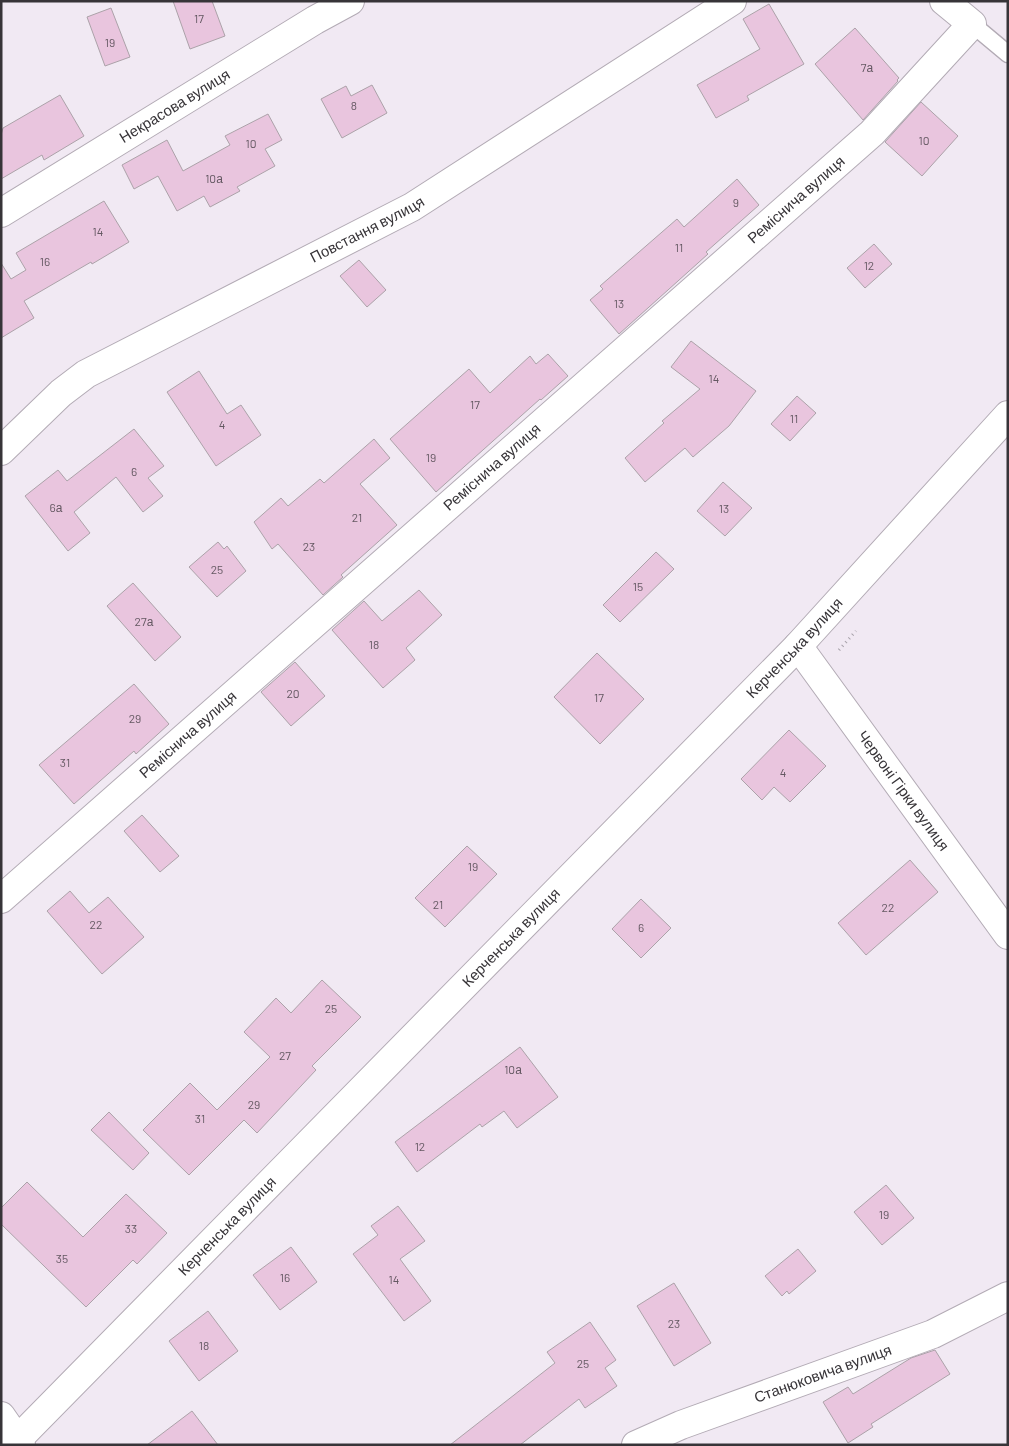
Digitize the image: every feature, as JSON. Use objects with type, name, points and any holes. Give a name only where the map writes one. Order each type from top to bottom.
[{"type":"street","name":"Некрасова вулиця","points":[[1,213],[315,20],[350,1]]},
{"type":"street","name":"Повстання вулиця","points":[[1,451],[61,393],[86,374],[412,207],[732,1]]},
{"type":"street","points":[[944,1],[972,24]]},
{"type":"street","name":"Реміснича вулиця","points":[[1,899],[872,133],[972,24]]},
{"type":"street","name":"Керченська вулиця","points":[[13,1443],[798,646],[1008,415]]},
{"type":"street","name":"Червоні Гірки вулиця","points":[[798,646],[1008,936]]},
{"type":"street","name":"Станюковича вулиця","points":[[636,1445],[681,1425],[933,1334],[1008,1296]]},
{"type":"street","points":[[1,1416],[13,1443]]},
{"type":"lane","points":[[972,24],[1008,54]]},
{"type":"building","points":[[173,1],[212,1],[225,36],[190,49]]},
{"type":"building","points":[[769,4],[804,64],[747,96],[749,100],[716,118],[697,85],[760,49],[743,19]]},
{"type":"building","points":[[111,8],[130,57],[105,66],[87,17]]},
{"type":"building","points":[[855,28],[899,78],[863,120],[815,64]]},
{"type":"building","points":[[372,85],[387,113],[342,138],[321,99],[346,86],[351,96]]},
{"type":"building","points":[[60,95],[84,136],[44,160],[42,155],[1,179],[1,135],[3,128]]},
{"type":"building","points":[[921,102],[958,136],[922,176],[885,142]]},
{"type":"building","points":[[268,114],[282,140],[265,149],[275,166],[237,187],[240,191],[210,207],[204,196],[177,211],[158,176],[134,189],[122,165],[167,140],[183,171],[230,145],[225,136]]},
{"type":"building","points":[[737,179],[759,205],[619,334],[590,300],[603,289],[600,286],[677,219],[684,227]]},
{"type":"building","points":[[104,201],[129,242],[24,301],[34,318],[1,338],[1,263],[11,279],[26,270],[16,253]]},
{"type":"building","points":[[874,244],[892,264],[865,288],[847,268]]},
{"type":"building","points":[[359,260],[386,290],[367,307],[340,276]]},
{"type":"building","points":[[691,341],[756,391],[729,426],[693,457],[685,448],[645,482],[625,458],[664,423],[662,421],[700,389],[671,367]]},
{"type":"building","points":[[548,354],[568,376],[436,492],[390,439],[469,369],[490,393],[530,356],[536,364]]},
{"type":"building","points":[[199,371],[227,414],[241,405],[261,435],[216,466],[167,392]]},
{"type":"building","points":[[797,396],[816,413],[790,441],[771,424]]},
{"type":"building","points":[[134,429],[164,466],[148,478],[163,496],[143,512],[116,477],[74,512],[90,533],[68,551],[25,496],[58,470],[67,481]]},
{"type":"building","points":[[374,439],[390,458],[360,484],[397,525],[341,575],[343,577],[323,595],[278,544],[272,549],[254,522],[281,498],[288,506],[320,479],[324,483]]},
{"type":"building","points":[[723,482],[752,508],[725,536],[697,511]]},
{"type":"building","points":[[218,542],[224,549],[227,546],[246,571],[217,597],[189,567]]},
{"type":"building","points":[[656,552],[674,569],[620,622],[603,605]]},
{"type":"building","points":[[133,583],[181,637],[155,661],[107,606]]},
{"type":"building","points":[[419,590],[442,615],[406,648],[415,660],[383,688],[332,630],[364,601],[382,621]]},
{"type":"building","points":[[597,653],[644,699],[600,744],[554,697]]},
{"type":"building","points":[[295,662],[325,696],[291,726],[261,692]]},
{"type":"building","points":[[134,684],[169,724],[136,754],[134,751],[74,804],[39,765]]},
{"type":"building","points":[[789,730],[826,766],[790,802],[774,787],[762,800],[741,779]]},
{"type":"building","points":[[142,815],[179,856],[160,872],[124,831]]},
{"type":"building","points":[[467,846],[497,874],[445,927],[415,898]]},
{"type":"building","points":[[910,860],[938,892],[866,955],[838,923]]},
{"type":"building","points":[[70,891],[89,913],[108,897],[144,937],[102,974],[47,911]]},
{"type":"building","points":[[641,899],[671,928],[641,958],[612,929]]},
{"type":"building","points":[[322,980],[361,1017],[312,1066],[316,1070],[257,1133],[244,1120],[189,1175],[143,1130],[190,1083],[217,1110],[270,1057],[244,1032],[276,998],[291,1013]]},
{"type":"building","points":[[520,1047],[558,1097],[517,1128],[504,1111],[482,1127],[480,1124],[417,1172],[395,1142]]},
{"type":"building","points":[[109,1112],[149,1153],[133,1170],[91,1130]]},
{"type":"building","points":[[27,1182],[83,1237],[126,1194],[167,1233],[137,1264],[133,1260],[86,1307],[1,1224],[1,1208]]},
{"type":"building","points":[[886,1185],[914,1218],[882,1245],[854,1212]]},
{"type":"building","points":[[398,1206],[425,1241],[400,1259],[431,1301],[404,1321],[353,1254],[378,1235],[371,1226]]},
{"type":"building","points":[[291,1247],[317,1282],[280,1310],[253,1275]]},
{"type":"building","points":[[798,1249],[816,1271],[789,1294],[787,1291],[782,1296],[765,1276]]},
{"type":"building","points":[[674,1283],[711,1343],[674,1366],[637,1306]]},
{"type":"building","points":[[208,1311],[238,1351],[199,1381],[169,1341]]},
{"type":"building","points":[[590,1322],[616,1360],[605,1368],[617,1386],[585,1408],[579,1399],[520,1445],[450,1445],[555,1363],[547,1352]]},
{"type":"building","points":[[935,1350],[950,1374],[871,1424],[873,1427],[848,1443],[823,1402],[848,1387],[853,1394],[911,1358]]},
{"type":"building","points":[[192,1411],[218,1445],[147,1445]]}]
